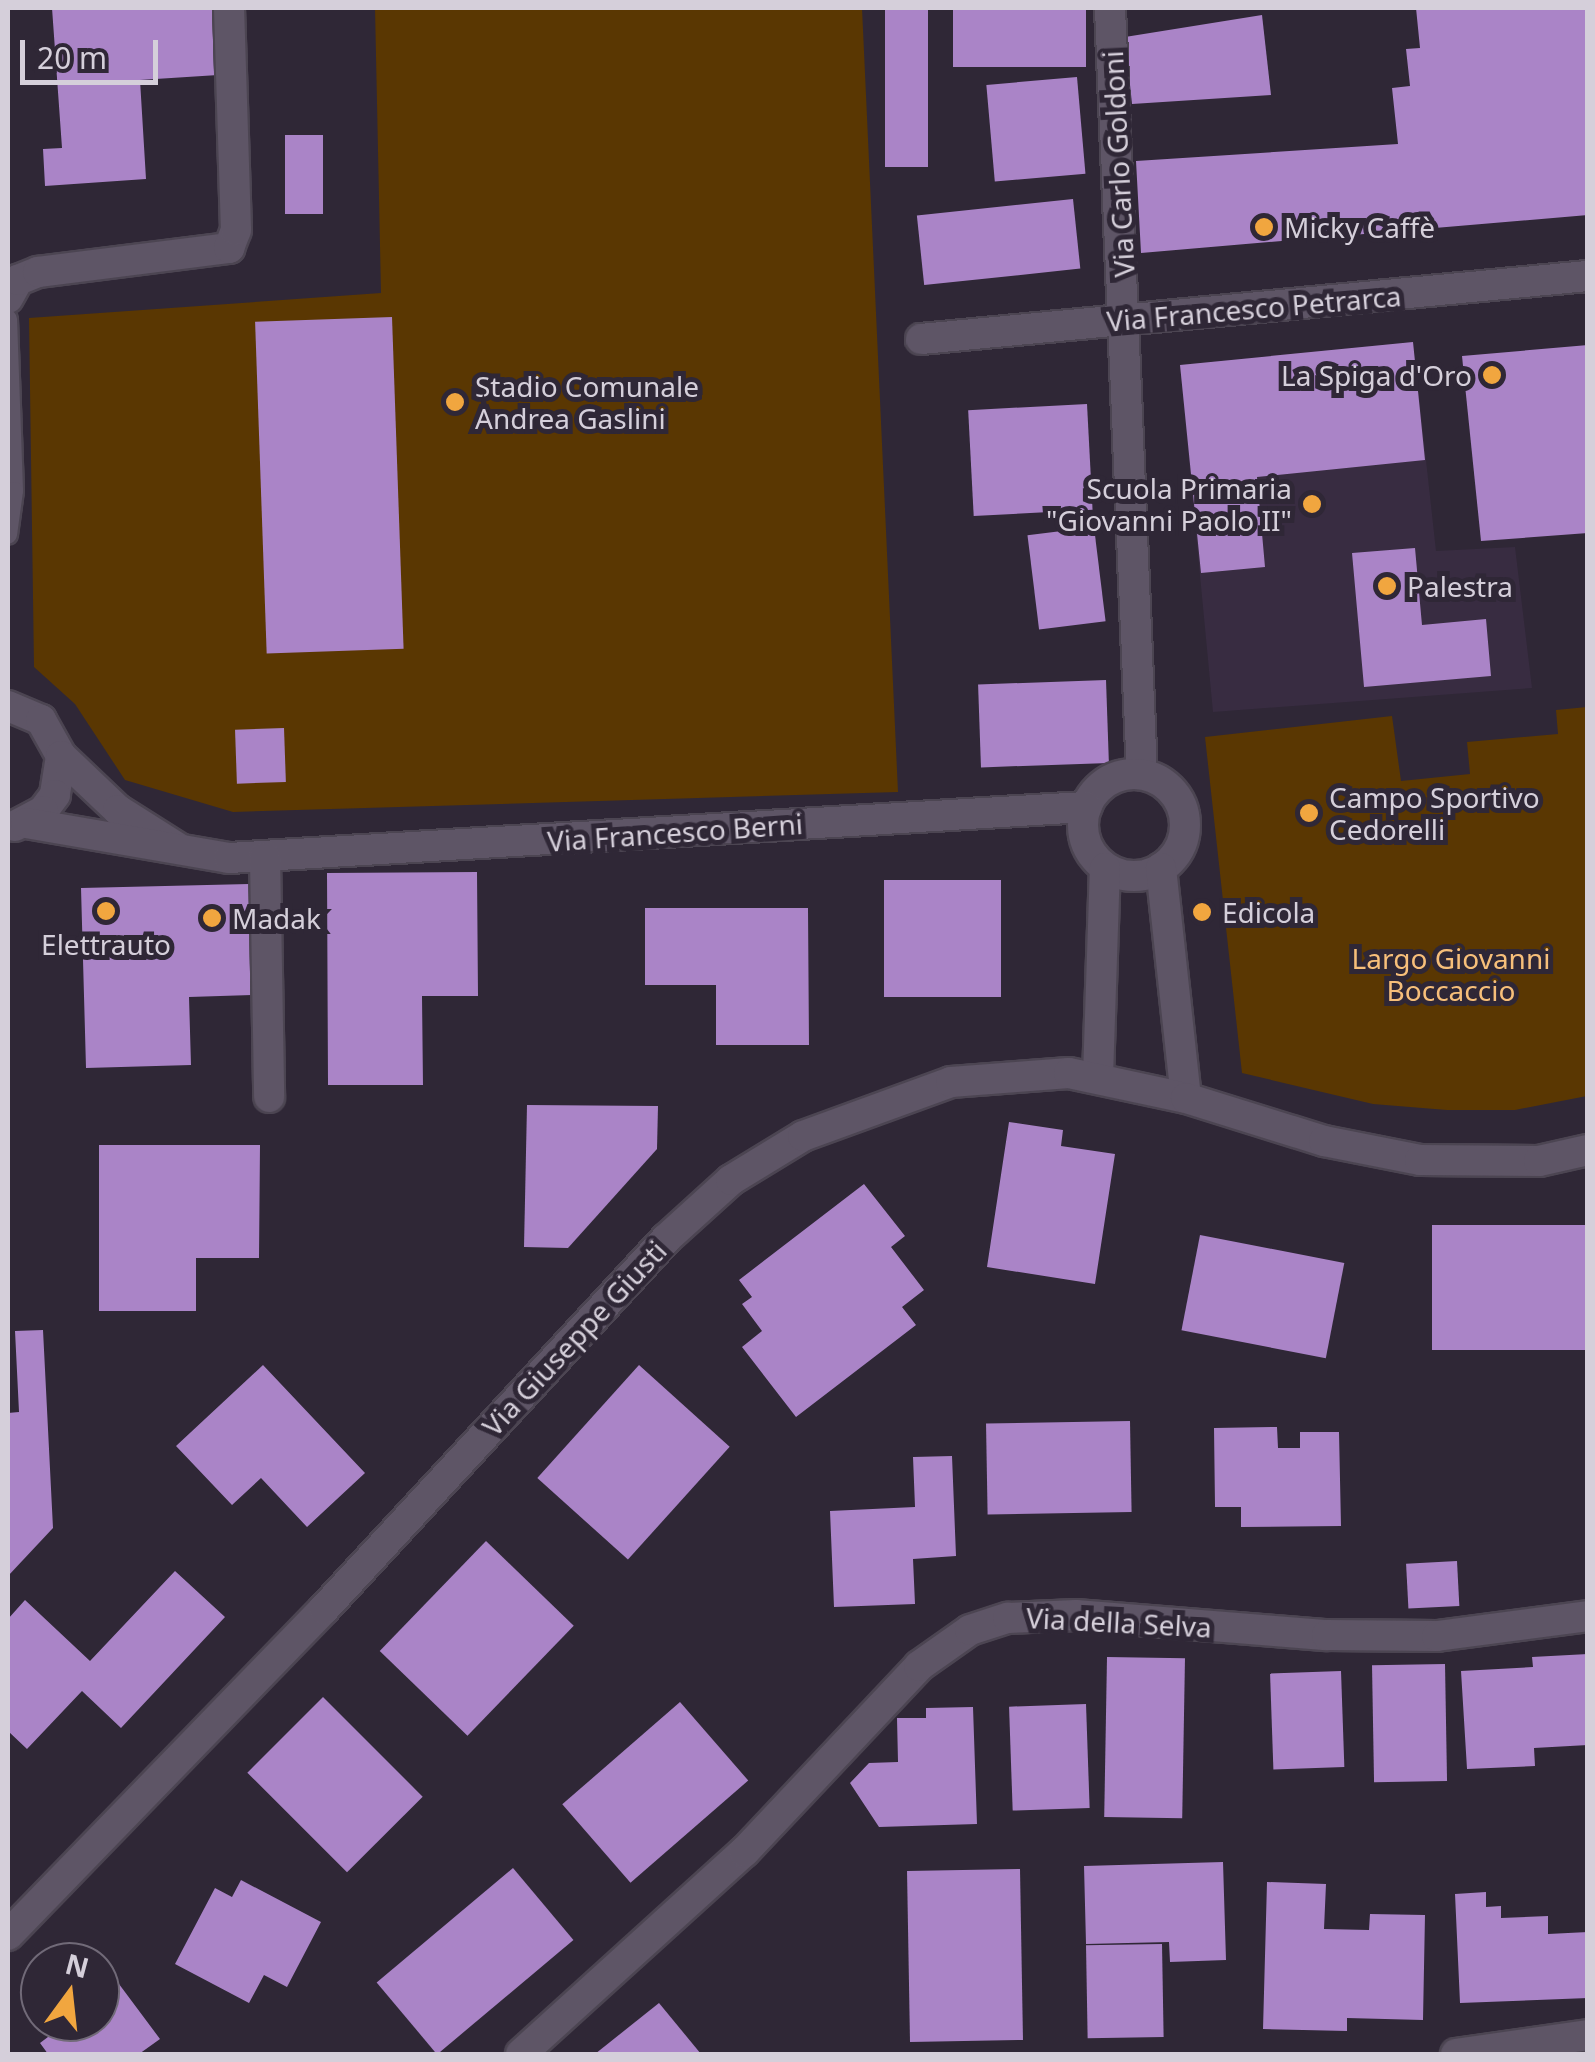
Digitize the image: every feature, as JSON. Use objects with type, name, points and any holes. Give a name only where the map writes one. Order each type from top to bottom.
[{"type":"street","points":[[8,298],[18,280],[38,272],[229,248],[236,230],[229,8]]},
{"type":"street","name":"Via Carlo Goldoni","points":[[1110,8],[1126,320]]},
{"type":"street","name":"Via Francesco Petrarca","points":[[921,339],[1588,276]]},
{"type":"street","points":[[1126,320],[1142,774]]},
{"type":"street","points":[[8,706],[41,720],[61,756],[118,810],[194,856]]},
{"type":"street","name":"Via Francesco Berni","points":[[17,825],[55,795],[61,756]]},
{"type":"street","points":[[1098,1077],[1105,868],[1085,840],[1086,806],[1108,781],[1142,774],[1158,780],[1182,806],[1183,840],[1161,868],[1134,876],[1105,868]]},
{"type":"street","name":"Via Francesco Berni","points":[[17,825],[194,856],[265,857],[1086,806]]},
{"type":"street","points":[[265,857],[269,1097]]},
{"type":"street","points":[[1161,868],[1186,1098],[1324,1142],[1420,1160],[1539,1161],[1588,1150]]},
{"type":"street","name":"Via Giuseppe Giusti","points":[[8,1935],[324,1609],[654,1252],[731,1180],[803,1136],[902,1096],[998,1074],[1098,1077],[1186,1098]]},
{"type":"street","name":"Via della Selva","points":[[521,2054],[744,1852],[919,1666],[970,1630],[1008,1618],[1076,1615],[1327,1635],[1437,1636],[1588,1616]]},
{"type":"street","points":[[1456,2054],[1588,2035]]},
{"type":"lane","points":[[8,319],[14,491],[8,535]]},
{"type":"shaded area","name":"Scuola Primaria \"Giovanni Paolo II\"","points":[[1413,342],[1436,551],[1515,547],[1532,688],[1213,712],[1180,365]]},
{"type":"green space","name":"Stadio Comunale Andrea Gaslini","points":[[375,8],[862,8],[898,792],[233,812],[125,780],[75,704],[34,667],[29,318],[381,293]]},
{"type":"green space","name":"Largo Giovanni Boccaccio","points":[[1587,707],[1587,1096],[1515,1110],[1447,1110],[1373,1104],[1242,1073],[1205,737],[1392,716],[1401,781],[1470,774],[1467,742],[1558,734],[1556,710]]},
{"type":"building","points":[[52,8],[214,8],[218,75],[140,80],[146,179],[45,186],[43,149],[62,148]]},
{"type":"building","points":[[885,8],[928,8],[928,167],[885,167]]},
{"type":"building","points":[[953,8],[1086,8],[1086,67],[953,67]]},
{"type":"building","points":[[1416,8],[1588,8],[1588,215],[1141,253],[1136,161],[1398,144],[1392,88],[1410,86],[1406,49],[1420,48]]},
{"type":"building","points":[[1262,15],[1271,95],[1132,104],[1125,37]]},
{"type":"building","points":[[1077,77],[1085,174],[995,182],[986,85]]},
{"type":"building","points":[[285,135],[323,135],[323,214],[285,214]]},
{"type":"building","points":[[1073,199],[1080,269],[924,285],[917,215]]},
{"type":"building","points":[[392,317],[404,649],[267,654],[255,322]]},
{"type":"building","points":[[1413,342],[1425,460],[1257,477],[1265,567],[1201,573],[1180,365]]},
{"type":"building","points":[[1588,345],[1588,533],[1481,541],[1462,356]]},
{"type":"building","points":[[1087,404],[1093,510],[974,516],[968,410]]},
{"type":"building","points":[[1094,527],[1106,621],[1039,629],[1027,535]]},
{"type":"building","name":"Palestra","points":[[1415,548],[1422,625],[1486,619],[1491,676],[1364,687],[1352,553]]},
{"type":"building","points":[[1106,680],[1109,763],[981,767],[978,684]]},
{"type":"building","points":[[284,728],[286,782],[237,784],[235,730]]},
{"type":"building","points":[[477,872],[478,996],[422,996],[423,1085],[328,1085],[327,873]]},
{"type":"building","points":[[884,880],[1001,880],[1001,997],[884,997]]},
{"type":"building","points":[[249,884],[252,995],[189,997],[191,1065],[86,1068],[81,888]]},
{"type":"building","points":[[645,908],[808,908],[809,1045],[716,1045],[716,985],[645,985]]},
{"type":"building","points":[[527,1105],[658,1106],[657,1149],[568,1248],[524,1247]]},
{"type":"building","points":[[1009,1122],[1063,1130],[1061,1146],[1115,1154],[1095,1284],[987,1267]]},
{"type":"building","points":[[99,1145],[260,1145],[259,1258],[196,1258],[196,1311],[99,1311]]},
{"type":"building","points":[[864,1184],[905,1236],[891,1247],[924,1290],[902,1307],[916,1325],[796,1417],[742,1347],[762,1331],[742,1304],[752,1297],[739,1280]]},
{"type":"building","points":[[1432,1225],[1588,1225],[1588,1350],[1432,1350]]},
{"type":"building","points":[[1200,1235],[1344,1263],[1326,1358],[1181,1330]]},
{"type":"building","points":[[43,1330],[53,1528],[8,1576],[8,1413],[19,1412],[15,1331]]},
{"type":"building","points":[[263,1365],[365,1473],[307,1527],[261,1478],[232,1505],[176,1446]]},
{"type":"building","points":[[639,1365],[730,1447],[628,1560],[537,1478]]},
{"type":"building","points":[[1130,1421],[1132,1512],[988,1514],[986,1424]]},
{"type":"building","points":[[1277,1427],[1278,1448],[1300,1448],[1300,1432],[1339,1432],[1341,1526],[1241,1527],[1241,1507],[1215,1507],[1214,1428]]},
{"type":"building","points":[[952,1456],[956,1556],[913,1559],[915,1604],[834,1607],[830,1511],[915,1507],[913,1457]]},
{"type":"building","points":[[486,1541],[574,1626],[467,1736],[380,1651]]},
{"type":"building","points":[[1457,1561],[1459,1606],[1408,1609],[1406,1564]]},
{"type":"building","points":[[175,1571],[225,1617],[121,1728],[82,1691],[27,1749],[8,1731],[8,1619],[25,1600],[90,1661]]},
{"type":"building","points":[[1588,1654],[1588,1745],[1534,1748],[1535,1766],[1467,1769],[1461,1671],[1533,1667],[1532,1657]]},
{"type":"building","points":[[1107,1657],[1185,1658],[1182,1818],[1104,1817]]},
{"type":"building","points":[[1445,1664],[1447,1781],[1374,1782],[1372,1665]]},
{"type":"building","points":[[1341,1671],[1344,1767],[1273,1769],[1270,1673]]},
{"type":"building","points":[[323,1697],[423,1797],[347,1872],[247,1773]]},
{"type":"building","points":[[680,1702],[748,1780],[630,1883],[562,1804]]},
{"type":"building","points":[[1086,1704],[1090,1808],[1013,1811],[1009,1707]]},
{"type":"building","points":[[973,1707],[977,1824],[879,1827],[850,1783],[869,1763],[898,1762],[897,1718],[926,1718],[926,1708]]},
{"type":"building","points":[[1223,1862],[1226,1960],[1170,1962],[1169,1942],[1086,1944],[1084,1866]]},
{"type":"building","points":[[513,1868],[573,1940],[438,2054],[377,1982]]},
{"type":"building","points":[[1020,1869],[1023,2040],[910,2042],[907,1871]]},
{"type":"building","points":[[241,1880],[321,1922],[287,1987],[264,1975],[249,2003],[175,1964],[215,1888],[232,1897]]},
{"type":"building","points":[[1267,1882],[1326,1884],[1324,1929],[1369,1930],[1370,1914],[1425,1915],[1423,2020],[1347,2018],[1347,2031],[1263,2029]]},
{"type":"building","points":[[1486,1892],[1486,1907],[1501,1906],[1501,1918],[1548,1916],[1548,1934],[1588,1932],[1588,1998],[1460,2003],[1455,1894]]},
{"type":"building","points":[[1162,1944],[1164,2037],[1088,2038],[1086,1945]]},
{"type":"building","points":[[120,1985],[160,2039],[139,2054],[48,2054],[40,2043],[120,2042]]},
{"type":"building","points":[[659,2003],[701,2054],[595,2054]]},
{"type":"place","name":"Micky Caffè","points":[[1264,227]]},
{"type":"place","name":"La Spiga d'Oro","points":[[1492,375]]},
{"type":"place","name":"Stadio Comunale Andrea Gaslini","points":[[455,402]]},
{"type":"place","name":"Scuola Primaria \"Giovanni Paolo II\"","points":[[1312,504]]},
{"type":"place","name":"Palestra","points":[[1387,586]]},
{"type":"place","name":"Campo Sportivo Cedorelli","points":[[1309,813]]},
{"type":"place","name":"Elettrauto","points":[[106,911]]},
{"type":"place","name":"Edicola","points":[[1202,912]]},
{"type":"place","name":"Madak","points":[[212,918]]}]
